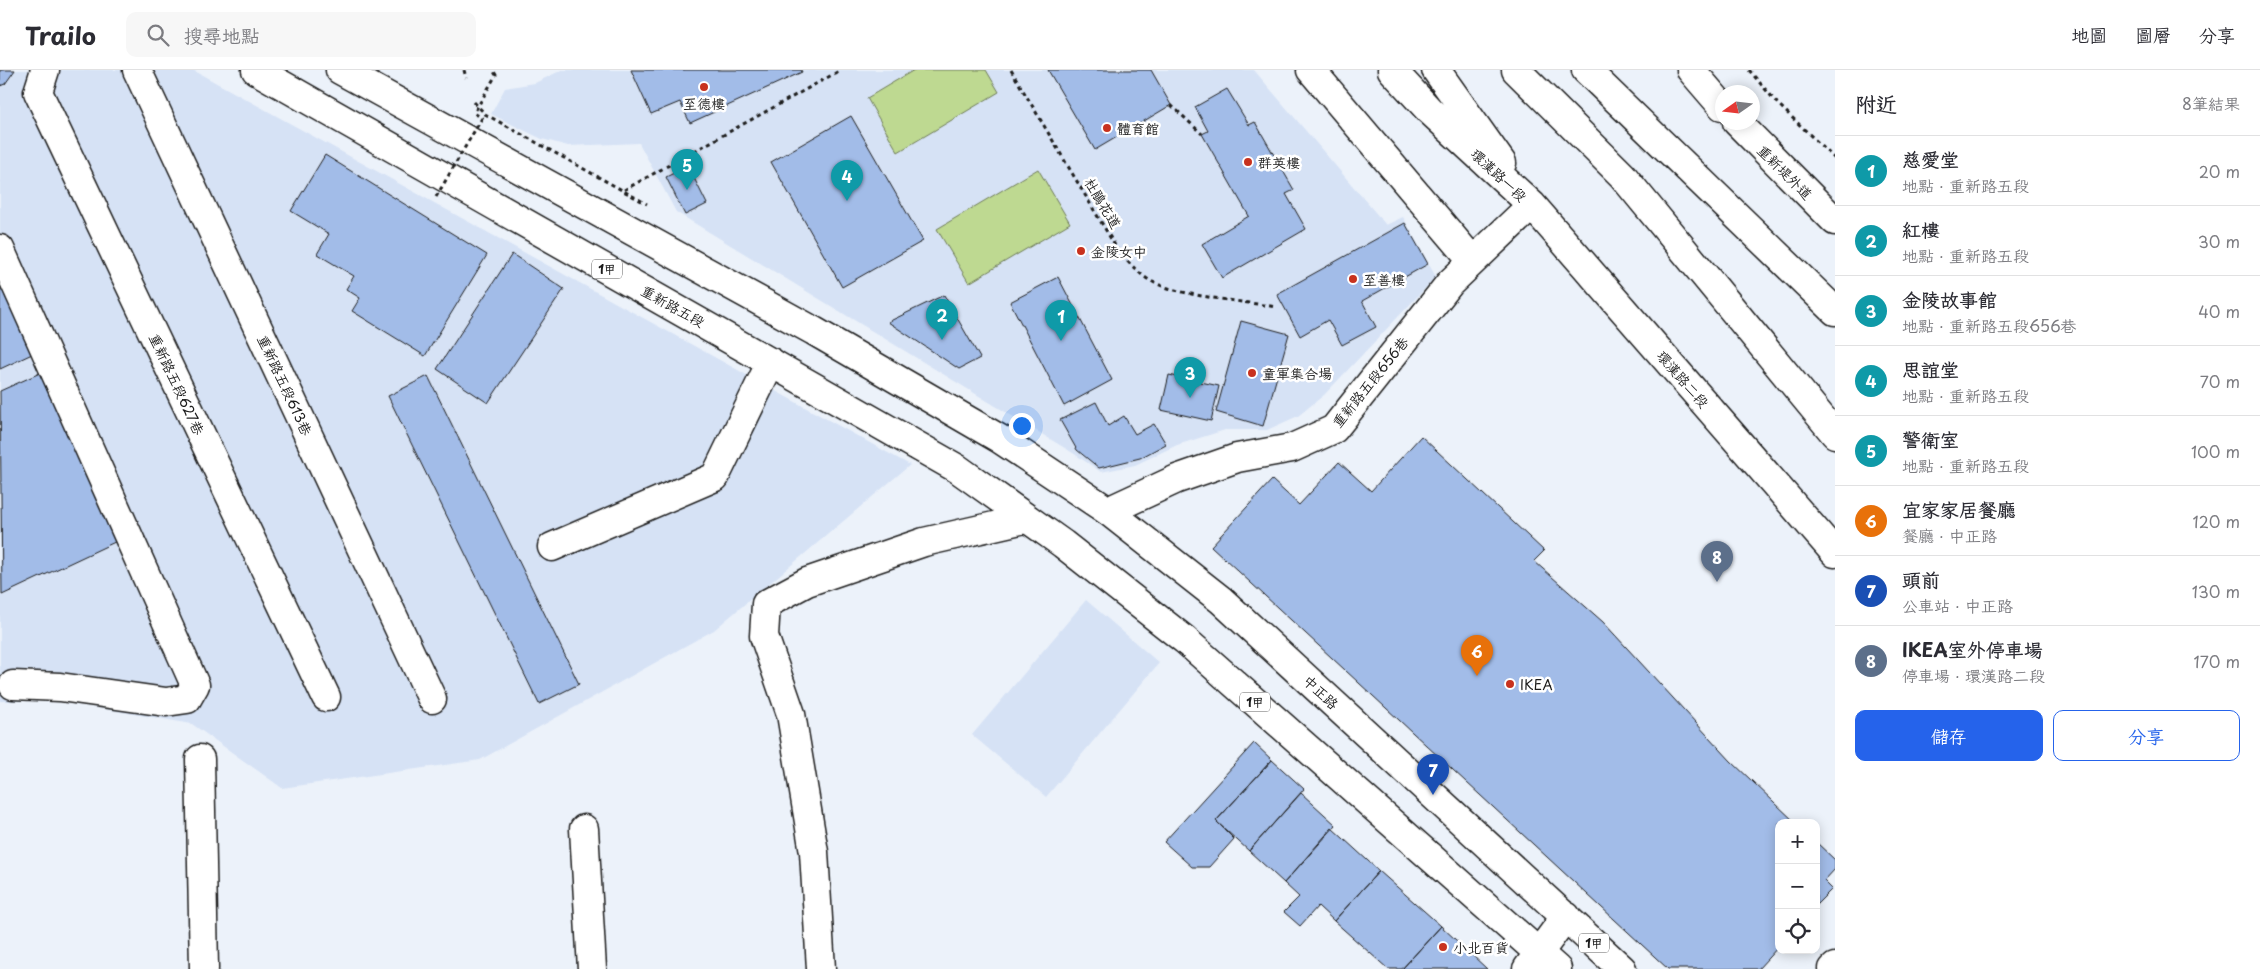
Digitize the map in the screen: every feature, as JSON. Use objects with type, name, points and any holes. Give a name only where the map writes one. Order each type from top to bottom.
[{"type":"street","name":"重新路五段627巷","points":[[45,70],[38,92],[326,697]]},
{"type":"street","name":"重新路五段613巷","points":[[137,70],[432,699]]},
{"type":"street","name":"重新路五段","points":[[256,70],[772,362],[958,470],[1025,519]]},
{"type":"street","name":"中正路","points":[[340,70],[814,331],[1000,439],[1108,511],[1221,600],[1622,969]]},
{"type":"street","points":[[1311,70],[1473,261]]},
{"type":"street","name":"環漢路一段","points":[[1392,70],[1429,110],[1532,205]]},
{"type":"street","name":"環漢路一段","points":[[1436,70],[1532,205]]},
{"type":"street","points":[[1516,70],[1622,175],[1835,434]]},
{"type":"street","points":[[1586,70],[1835,311]]},
{"type":"street","points":[[1691,70],[1715,98]]},
{"type":"street","name":"重新堤外道","points":[[1745,130],[1835,221]]},
{"type":"street","name":"重新路五段656巷","points":[[1108,511],[1177,479],[1237,458],[1292,448],[1334,429],[1450,283],[1532,205]]},
{"type":"street","name":"環漢路二段","points":[[1532,205],[1835,553]]},
{"type":"street","points":[[0,249],[195,685],[187,699],[166,702],[60,687],[13,685]]},
{"type":"street","points":[[552,547],[714,477],[772,362]]},
{"type":"street","points":[[821,969],[814,852],[791,714],[764,636],[766,604],[807,582],[924,542],[1025,519]]},
{"type":"street","name":"1甲","points":[[1025,519],[1063,544],[1185,640],[1541,963]]},
{"type":"street","points":[[200,758],[204,969]]},
{"type":"street","points":[[584,829],[592,969]]},
{"type":"street","points":[[1541,963],[1566,916]]},
{"type":"path","points":[[464,70],[466,78]]},
{"type":"path","points":[[436,197],[482,118],[474,113],[496,75],[493,70]]},
{"type":"path","points":[[623,190],[841,70]]},
{"type":"path","name":"杜鵑花道","points":[[1011,70],[1120,254],[1137,271],[1154,283],[1174,290],[1276,307]]},
{"type":"path","points":[[1749,70],[1777,103],[1835,159]]},
{"type":"path","points":[[1171,105],[1202,134]]},
{"type":"shaded area","points":[[0,70],[193,70],[910,465],[714,630],[480,760],[282,788],[192,724],[58,701],[0,701]]},
{"type":"shaded area","name":"金陵女中","points":[[562,70],[1254,70],[1386,225],[1403,217],[1436,277],[1324,395],[1298,416],[1267,430],[1225,430],[1177,445],[1135,465],[1101,472],[1073,453],[676,212],[639,143],[568,146],[542,139],[491,114],[505,88],[535,83]]},
{"type":"shaded area","points":[[1086,600],[1159,663],[1046,797],[972,735]]},
{"type":"green space","points":[[914,70],[986,70],[999,92],[898,152],[867,98]]},
{"type":"green space","points":[[1038,169],[1070,223],[969,283],[937,229]]},
{"type":"building","points":[[0,70],[15,70],[5,84],[0,86]]},
{"type":"building","name":"至德樓","points":[[631,70],[801,70],[802,72],[690,123],[680,102],[651,114]]},
{"type":"building","name":"體育館","points":[[1048,70],[1151,70],[1171,105],[1095,150]]},
{"type":"building","name":"群英樓","points":[[1227,89],[1249,125],[1255,122],[1294,190],[1286,194],[1306,229],[1222,278],[1202,244],[1249,216],[1202,134],[1208,131],[1195,107]]},
{"type":"building","points":[[851,116],[923,241],[842,287],[771,162]]},
{"type":"building","points":[[325,155],[487,255],[425,356],[352,311],[360,298],[346,289],[354,276],[317,254],[329,234],[291,211]]},
{"type":"building","points":[[688,166],[707,204],[685,215],[666,177]]},
{"type":"building","name":"至善樓","points":[[1405,223],[1428,264],[1362,301],[1376,327],[1342,345],[1328,320],[1300,336],[1277,294]]},
{"type":"building","points":[[512,254],[564,289],[488,403],[437,369]]},
{"type":"building","points":[[1058,277],[1112,380],[1064,406],[1010,302]]},
{"type":"building","points":[[0,285],[32,354],[0,369]]},
{"type":"building","points":[[944,295],[980,358],[959,369],[888,322]]},
{"type":"building","name":"童軍集合場","points":[[1241,321],[1289,334],[1263,426],[1216,412]]},
{"type":"building","points":[[40,373],[117,541],[2,595],[0,391]]},
{"type":"building","points":[[1169,375],[1219,386],[1211,421],[1161,410]]},
{"type":"building","points":[[428,376],[579,684],[539,704],[388,396]]},
{"type":"building","points":[[1096,402],[1108,426],[1124,416],[1135,434],[1154,424],[1166,444],[1140,458],[1099,468],[1077,450],[1060,420]]},
{"type":"building","name":"IKEA","points":[[1421,436],[1544,551],[1534,561],[1603,622],[1731,761],[1792,819],[1775,819],[1775,950],[1758,969],[1668,969],[1211,546],[1272,480],[1299,505],[1339,462],[1371,491]]},
{"type":"building","points":[[1254,743],[1272,760],[1216,821],[1234,839],[1209,867],[1192,867],[1164,842]]},
{"type":"building","points":[[1272,760],[1304,789],[1249,851],[1216,821]]},
{"type":"building","points":[[1301,793],[1336,825],[1284,883],[1249,851]]},
{"type":"building","points":[[1332,828],[1379,871],[1334,921],[1318,906],[1300,926],[1284,912],[1299,897],[1284,883]]},
{"type":"building","points":[[1820,846],[1835,860],[1835,869],[1824,881],[1832,889],[1820,901]]},
{"type":"building","points":[[1379,871],[1441,926],[1402,969],[1388,969],[1334,921]]},
{"type":"building","name":"小北百貨","points":[[1441,926],[1487,969],[1402,969]]},
{"type":"place","name":"至德樓","points":[[704,87]]},
{"type":"place","name":"體育館","points":[[1107,128]]},
{"type":"place","name":"群英樓","points":[[1248,162]]},
{"type":"place","name":"警衛室","points":[[687,190]]},
{"type":"place","name":"思誼堂","points":[[847,201]]},
{"type":"place","name":"金陵女中","points":[[1081,251]]},
{"type":"place","name":"至善樓","points":[[1353,279]]},
{"type":"place","name":"紅樓","points":[[942,340]]},
{"type":"place","name":"慈愛堂","points":[[1061,341]]},
{"type":"place","name":"童軍集合場","points":[[1252,373]]},
{"type":"place","name":"金陵故事館","points":[[1190,398]]},
{"type":"place","name":"IKEA室外停車場","points":[[1717,582]]},
{"type":"place","name":"宜家家居餐廳","points":[[1477,676]]},
{"type":"place","name":"IKEA","points":[[1510,684]]},
{"type":"place","name":"頭前","points":[[1433,795]]},
{"type":"place","name":"小北百貨","points":[[1443,947]]}]
